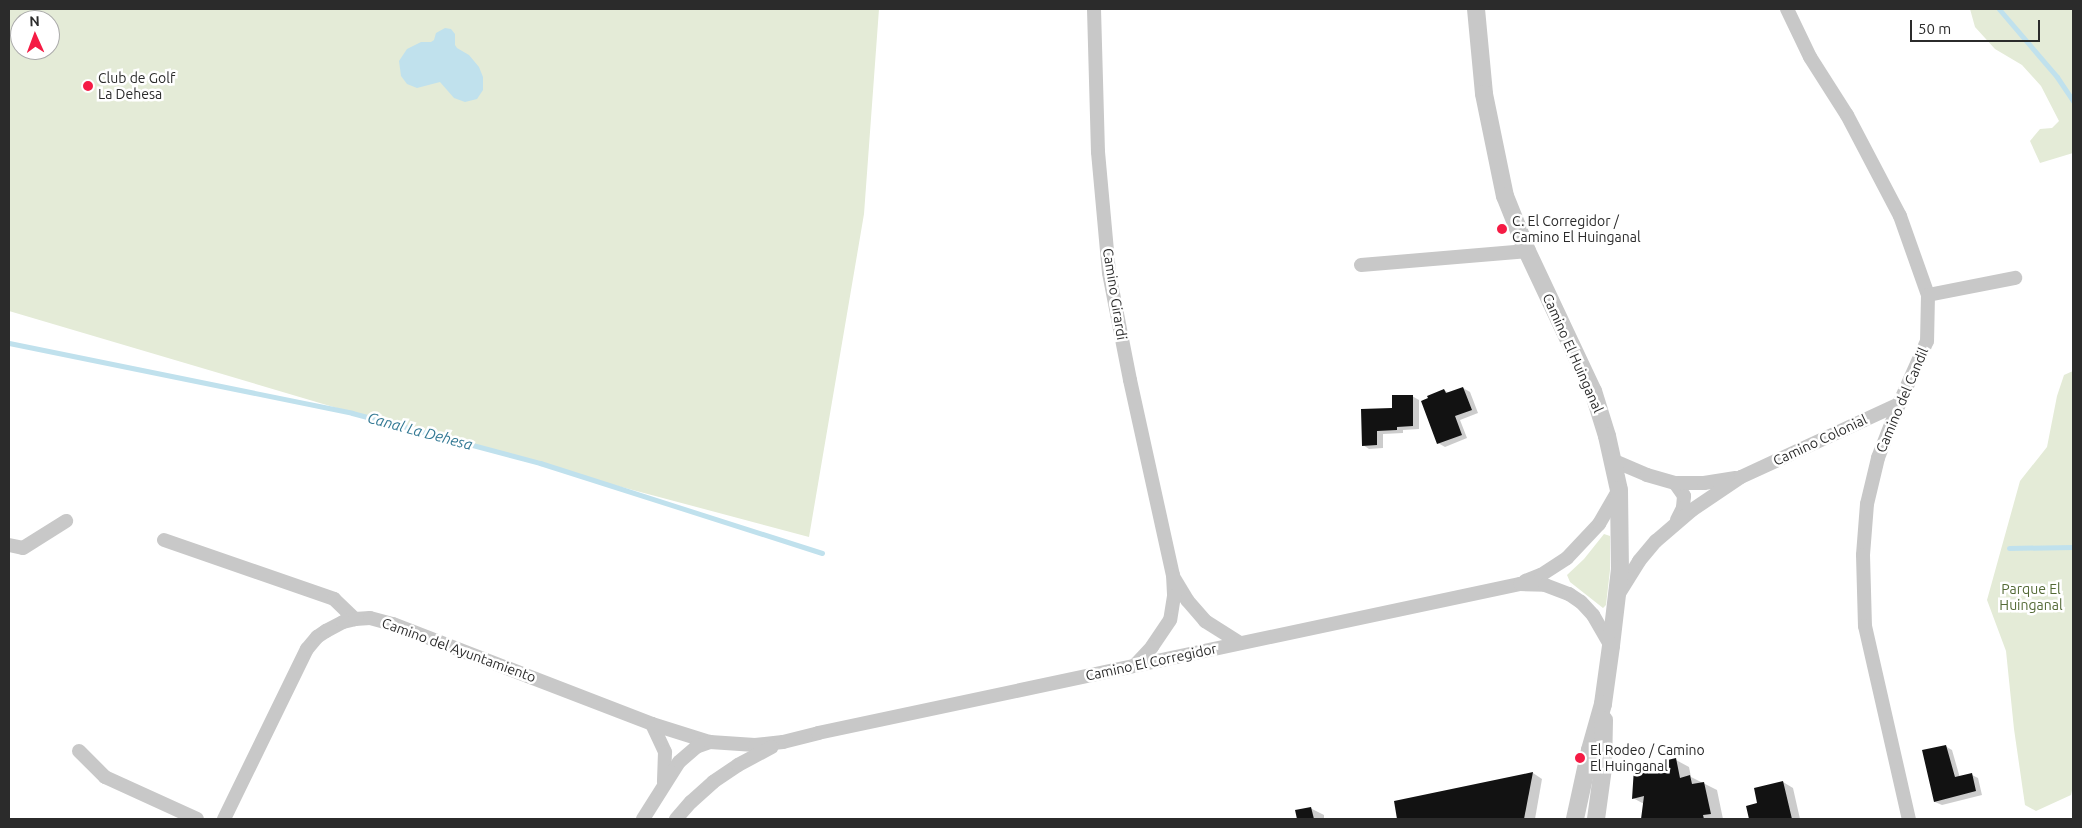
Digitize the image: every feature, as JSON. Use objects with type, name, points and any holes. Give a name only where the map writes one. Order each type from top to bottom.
[{"type":"street","name":"Camino Girardi","points":[[1094,9],[1098,152],[1110,272],[1130,380],[1173,575],[1174,596],[1170,620],[1152,648],[1134,665]]},
{"type":"street","name":"Camino El Huinganal","points":[[1476,9],[1484,94],[1493,146],[1505,196],[1527,251],[1592,391],[1619,490],[1620,544],[1618,595],[1603,704],[1590,750],[1575,819]]},
{"type":"street","name":"Camino del Candil","points":[[1786,9],[1810,57],[1847,115],[1900,216],[1928,295],[1927,341],[1878,458],[1867,504],[1862,555],[1864,626],[1909,819]]},
{"type":"street","points":[[1360,265],[1527,251]]},
{"type":"street","points":[[1928,295],[2015,278]]},
{"type":"street","name":"Camino Colonial","points":[[1618,595],[1640,561],[1675,523],[1741,477],[1899,404]]},
{"type":"street","name":"Camino Colonial","points":[[1612,460],[1647,475],[1675,483],[1704,483],[1741,477]]},
{"type":"street","points":[[1675,483],[1682,490],[1684,502],[1675,523]]},
{"type":"street","name":"Camino El Corregidor","points":[[710,742],[755,745],[782,742],[837,728],[1520,584],[1541,575],[1566,558],[1599,524],[1619,490]]},
{"type":"street","points":[[9,545],[23,548],[66,521]]},
{"type":"street","points":[[164,540],[334,599],[355,619]]},
{"type":"street","points":[[1566,558],[1559,574],[1562,585],[1570,594]]},
{"type":"street","name":"Camino Girardi","points":[[1173,575],[1195,610],[1216,630],[1240,643]]},
{"type":"street","name":"Camino El Corregidor","points":[[1520,584],[1545,585],[1570,594],[1581,602],[1593,615],[1611,646]]},
{"type":"street","name":"Camino del Ayuntamiento","points":[[224,819],[307,649],[317,637],[326,631],[355,619],[370,618],[393,624],[652,724],[710,742]]},
{"type":"street","name":"Camino El Huinganal","points":[[1596,819],[1604,760],[1603,704]]},
{"type":"street","points":[[652,724],[665,752],[666,771],[663,788]]},
{"type":"street","points":[[644,819],[686,755],[696,747],[710,742]]},
{"type":"street","name":"Camino El Corregidor","points":[[676,819],[691,802],[714,782],[759,752],[782,742]]},
{"type":"street","points":[[79,751],[105,777],[197,819]]},
{"type":"green space","name":"Club de Golf La Dehesa","points":[[9,9],[879,9],[864,214],[809,537],[438,438],[9,311]]},
{"type":"green space","points":[[1970,9],[2071,9],[2073,11],[2073,153],[2040,163],[2030,141],[2040,129],[2052,128],[2059,121],[2041,86],[2022,65],[1995,49],[1975,27]]},
{"type":"green space","name":"Parque El Huinganal","points":[[2073,371],[2073,786],[2071,795],[2036,811],[2025,805],[2014,729],[2006,651],[1987,600],[2020,481],[2047,447],[2057,396],[2064,375]]},
{"type":"green space","points":[[1604,534],[1610,536],[1610,570],[1606,605],[1603,608],[1570,582],[1567,575],[1584,559]]},
{"type":"water","points":[[445,28],[451,29],[455,34],[455,45],[457,48],[469,55],[479,67],[483,77],[483,90],[477,99],[465,102],[454,98],[440,82],[417,88],[407,84],[401,76],[399,61],[407,49],[421,42],[431,42],[434,40],[436,33]]},
{"type":"building","points":[[1463,387],[1472,410],[1455,416],[1462,435],[1437,444],[1421,401],[1428,398],[1427,396],[1444,389],[1446,393]]},
{"type":"building","points":[[1392,395],[1413,395],[1413,426],[1397,427],[1397,430],[1377,431],[1377,445],[1362,446],[1361,409],[1392,408]]},
{"type":"building","points":[[1946,745],[1955,777],[1972,773],[1976,791],[1934,802],[1922,750]]},
{"type":"building","points":[[1676,758],[1680,778],[1690,775],[1692,784],[1704,782],[1711,814],[1703,815],[1704,819],[1641,819],[1644,796],[1632,799],[1634,768]]},
{"type":"building","points":[[1533,772],[1524,819],[1397,819],[1394,801]]},
{"type":"building","points":[[1783,781],[1792,819],[1749,819],[1746,806],[1757,803],[1754,788]]},
{"type":"building","points":[[1311,807],[1314,819],[1297,819],[1295,810]]},
{"type":"waterway","points":[[1999,9],[2057,77],[2073,101]]},
{"type":"waterway","name":"Canal La Dehesa","points":[[9,343],[352,413],[540,463],[822,553]]},
{"type":"waterway","name":"Canal La Dehesa","points":[[2009,548],[2073,547]]},
{"type":"place","name":"Club de Golf La Dehesa","points":[[88,86]]},
{"type":"place","name":"C. El Corregidor / Camino El Huinganal","points":[[1502,229]]},
{"type":"place","name":"El Rodeo / Camino El Huinganal","points":[[1580,758]]}]
